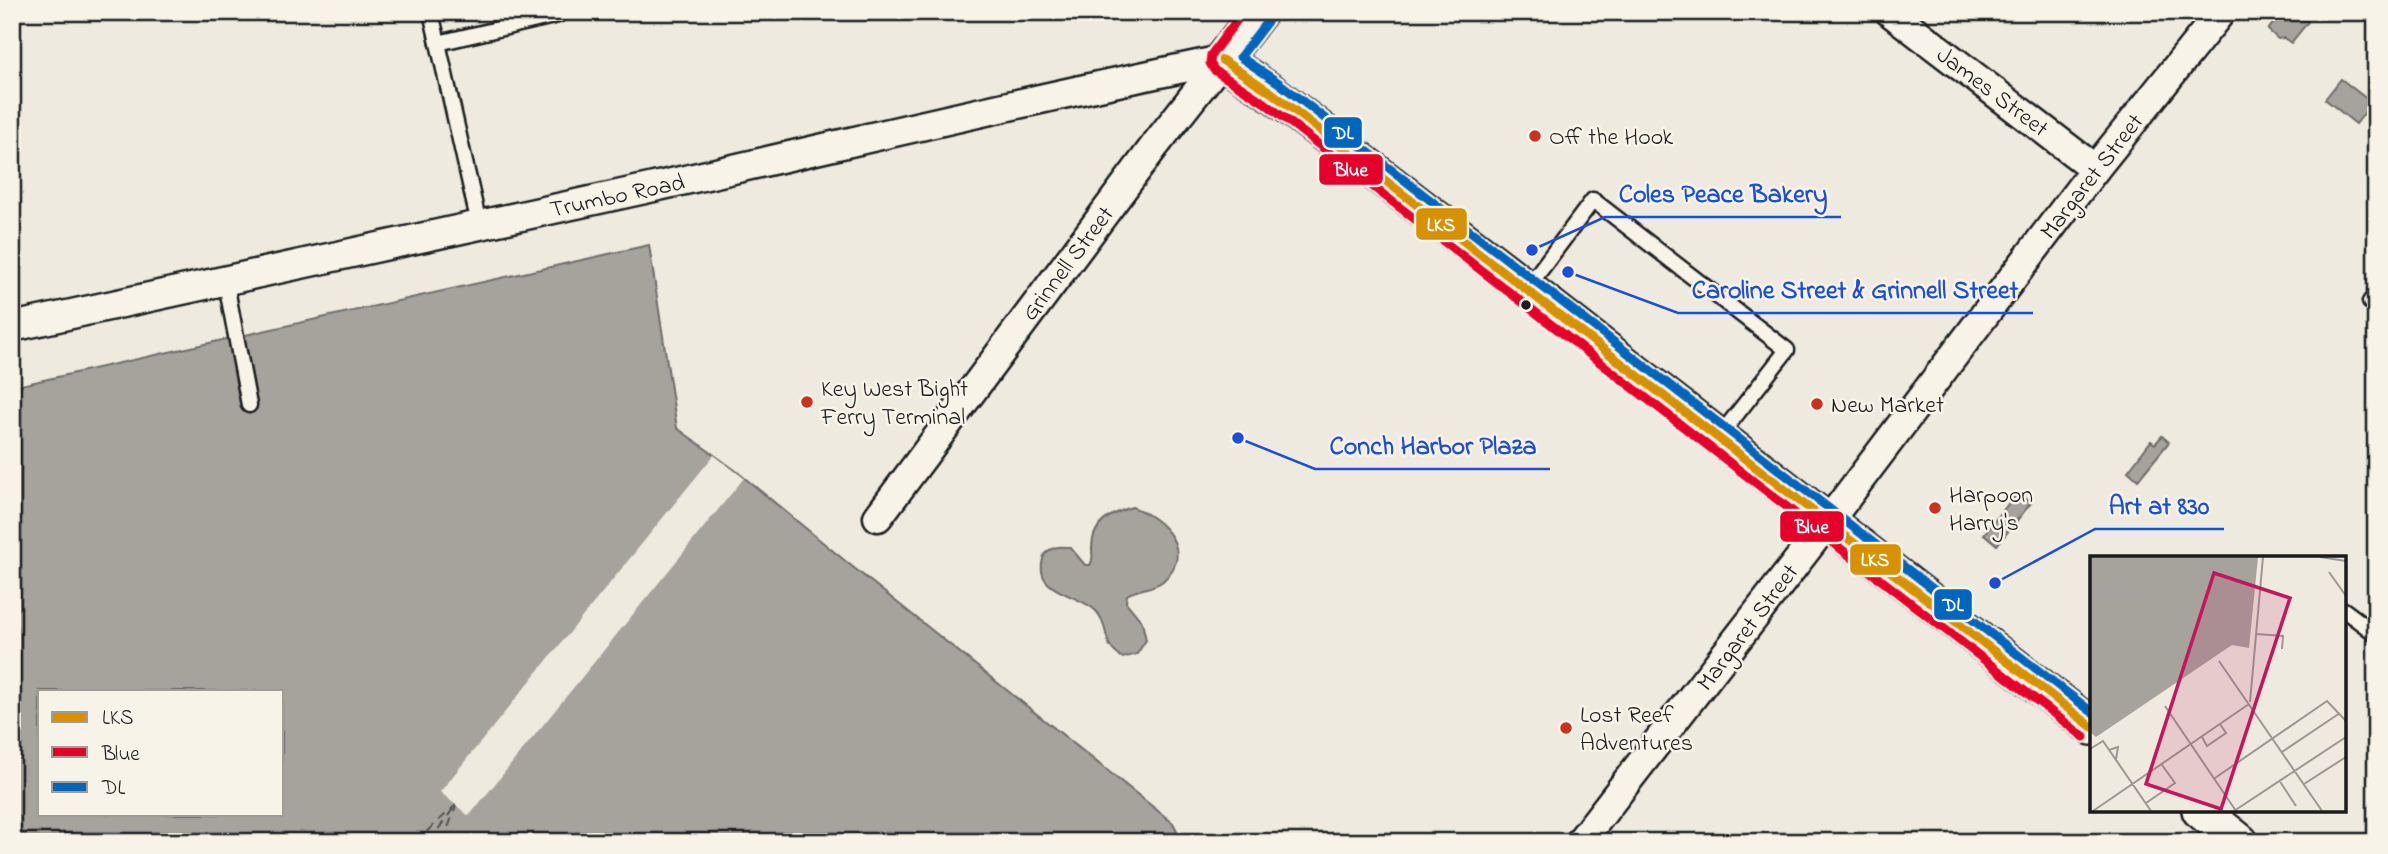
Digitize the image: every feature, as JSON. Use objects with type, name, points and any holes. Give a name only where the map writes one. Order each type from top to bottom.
[{"type":"street","name":"Grinnell Street","points":[[878,517],[1156,144],[1259,12]]},
{"type":"street","name":"James Street","points":[[1891,12],[2095,169]]},
{"type":"street","name":"Margaret Street","points":[[1580,842],[1827,523],[2095,169],[2221,12]]},
{"type":"street","name":"Trumbo Road","points":[[12,327],[225,278],[644,190],[1092,86],[1222,60]]},
{"type":"street","points":[[1222,60],[1272,93],[1527,288],[2090,725]]},
{"type":"street","points":[[2202,812],[2240,842]]},
{"type":"lane","points":[[430,12],[479,224]]},
{"type":"lane","points":[[438,43],[558,15]]},
{"type":"lane","points":[[1527,288],[1593,200],[1787,350],[1718,438]]},
{"type":"lane","points":[[225,278],[249,405]]},
{"type":"lane","points":[[2346,612],[2376,634]]},
{"type":"shaded area","points":[[2282,12],[2300,12],[2299,15],[2308,22],[2291,43],[2284,38],[2278,39],[2268,30]]},
{"type":"shaded area","points":[[2341,79],[2372,103],[2356,124],[2325,99]]},
{"type":"shaded area","points":[[649,245],[677,428],[735,470],[1173,823],[1183,842],[12,842],[12,387]]},
{"type":"shaded area","points":[[2162,436],[2169,442],[2138,480],[2128,471],[2151,441],[2155,444]]},
{"type":"shaded area","points":[[2017,493],[2031,503],[1997,545],[1984,534]]},
{"type":"shaded area","points":[[1132,507],[1144,512],[1164,527],[1176,547],[1176,558],[1172,570],[1163,581],[1127,595],[1126,602],[1142,622],[1146,640],[1137,654],[1123,658],[1111,648],[1097,612],[1052,586],[1045,580],[1042,571],[1045,553],[1058,547],[1070,547],[1085,565],[1090,565],[1093,540],[1099,526],[1116,513]]},
{"type":"pier","points":[[714,455],[744,478],[469,816],[440,792]]},
{"type":"ferry route","points":[[415,842],[456,805]]},
{"type":"ferry route","points":[[443,842],[456,806]]},
{"type":"ferry route","points":[[429,842],[453,809]]},
{"type":"transit line","name":"Blue","points":[[1243,12],[1211,55],[1210,63],[1214,70],[1265,103],[2084,737]]},
{"type":"transit line","name":"DL","points":[[1269,19],[1240,57],[1279,83],[2090,710]]},
{"type":"transit line","name":"LKS","points":[[1222,60],[1272,93],[2090,725]]},
{"type":"place","name":"Off the Hook","points":[[1535,136]]},
{"type":"place","name":"Coles Peace Bakery","points":[[1532,250]]},
{"type":"place","name":"Caroline Street & Grinnell Street","points":[[1568,272]]},
{"type":"place","name":"Key West Bight Ferry Terminal","points":[[807,402]]},
{"type":"place","name":"New Market","points":[[1817,404]]},
{"type":"place","name":"Conch Harbor Plaza","points":[[1238,438]]},
{"type":"place","name":"Harpoon Harry's","points":[[1935,508]]},
{"type":"place","name":"Art at 830","points":[[1995,583]]},
{"type":"place","name":"Lost Reef Adventures","points":[[1566,728]]}]
